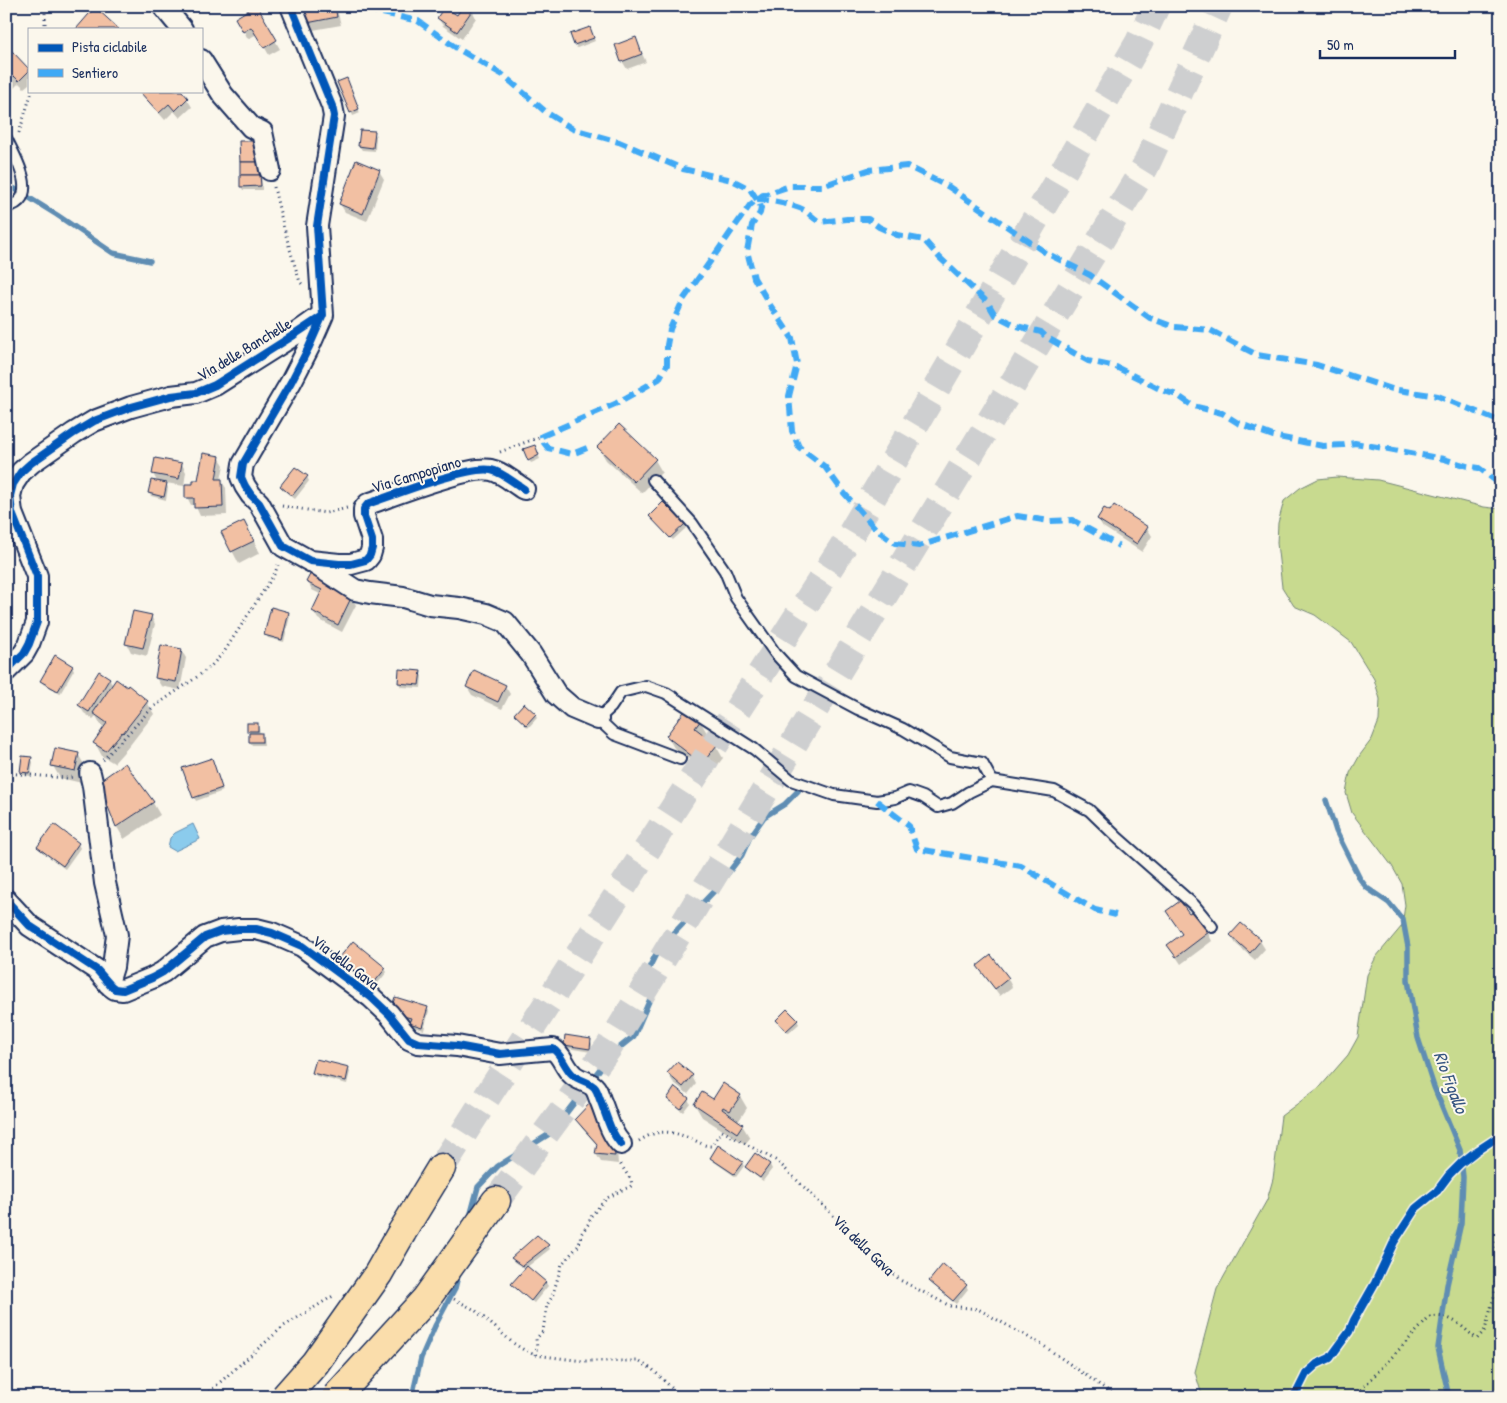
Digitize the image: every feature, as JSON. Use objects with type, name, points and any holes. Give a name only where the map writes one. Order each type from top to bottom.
[{"type":"highway","points":[[284,1397],[315,1363],[378,1274],[441,1168]]},
{"type":"highway","points":[[336,1397],[426,1299],[496,1201]]},
{"type":"street","points":[[163,6],[181,28]]},
{"type":"street","name":"Via delle Banchelle","points":[[259,503],[251,495],[241,476],[243,464],[291,382],[309,347],[322,308],[317,226],[334,116],[332,106],[291,6]]},
{"type":"street","points":[[202,62],[223,95],[251,127],[262,132],[270,170]]},
{"type":"street","name":"Via delle Banchelle","points":[[6,671],[24,653],[37,622],[37,576],[12,513],[10,496],[13,484],[21,472],[30,463],[94,421],[131,407],[171,396],[196,393],[215,384],[294,335],[322,308]]},
{"type":"street","name":"Via Campopiano","points":[[310,560],[351,564],[366,560],[372,548],[372,540],[364,516],[364,509],[368,504],[484,468],[494,470],[524,489]]},
{"type":"street","points":[[259,503],[283,546]]},
{"type":"street","name":"Via Campopiano","points":[[283,546],[310,560],[356,590],[403,596],[430,605],[459,608],[486,614],[505,622],[531,654],[556,694],[572,708],[598,719]]},
{"type":"street","points":[[90,773],[105,883],[117,935],[113,967],[108,983]]},
{"type":"street","points":[[6,900],[30,926],[97,970],[108,983]]},
{"type":"street","name":"Via della Gava","points":[[108,983],[119,990],[141,984],[163,972],[205,937],[221,931],[256,929],[272,933],[302,946],[371,997],[409,1039],[418,1043],[457,1046],[500,1054],[549,1049],[556,1051],[571,1074],[579,1080],[593,1085],[607,1116],[610,1130],[620,1144]]},
{"type":"lane","points":[[6,138],[18,163],[25,185],[24,192],[16,204],[6,207]]},
{"type":"lane","points":[[652,480],[692,522],[725,571],[736,598],[774,653],[796,676],[858,709],[903,729],[950,757],[982,763],[992,781]]},
{"type":"lane","points":[[680,759],[614,734],[598,719],[611,707],[621,692],[646,686],[666,693],[754,748],[791,780],[834,794],[877,801],[895,798],[909,792],[923,797],[938,807],[952,803],[992,781],[1054,791],[1089,810],[1194,906],[1212,927]]},
{"type":"path","points":[[45,6],[45,28]]},
{"type":"path","points":[[354,6],[365,9]]},
{"type":"path","points":[[18,163],[16,144],[32,92]]},
{"type":"path","points":[[270,170],[279,212],[300,282],[322,308]]},
{"type":"path","points":[[259,503],[326,513],[368,504]]},
{"type":"path","points":[[6,773],[66,778],[90,773],[152,708],[198,677],[224,652],[275,573],[283,546]]},
{"type":"path","points":[[534,1355],[537,1348],[536,1339],[543,1331],[547,1305],[552,1297],[562,1264],[579,1245],[581,1234],[596,1210],[607,1198],[632,1185],[618,1160],[621,1149],[620,1144]]},
{"type":"path","points":[[1354,1397],[1430,1317],[1439,1315],[1448,1317],[1477,1339],[1485,1330],[1495,1293],[1496,1242],[1501,1226]]},
{"type":"path","points":[[195,1397],[210,1391],[284,1326],[338,1294]]},
{"type":"path","points":[[449,1296],[475,1310],[513,1343],[534,1355],[583,1361],[638,1361],[652,1370],[681,1397]]},
{"type":"green space","points":[[1337,477],[1378,480],[1484,507],[1501,509],[1501,1397],[1209,1397],[1201,1392],[1195,1372],[1217,1289],[1267,1200],[1273,1179],[1281,1116],[1321,1086],[1348,1055],[1358,1037],[1367,975],[1376,957],[1402,926],[1405,905],[1402,884],[1392,866],[1352,813],[1346,793],[1350,773],[1372,739],[1379,721],[1380,699],[1374,679],[1351,642],[1315,615],[1294,606],[1282,587],[1277,543],[1278,523],[1284,501],[1300,488],[1318,479]]},
{"type":"water","points":[[193,824],[200,839],[175,851],[168,847],[170,838],[175,833]]},
{"type":"building","points":[[257,6],[277,40],[264,48],[251,27],[243,32],[235,18]]},
{"type":"building","points":[[305,6],[335,6],[337,17],[307,23]]},
{"type":"building","points":[[463,6],[473,9],[457,32],[437,18],[444,7],[457,15]]},
{"type":"building","points":[[95,7],[118,28],[77,28]]},
{"type":"building","points":[[590,27],[594,38],[574,45],[570,34]]},
{"type":"building","points":[[636,37],[642,54],[621,62],[615,45]]},
{"type":"building","points":[[12,51],[28,68],[28,72],[19,81],[14,76],[7,83],[6,57]]},
{"type":"building","points":[[347,78],[359,109],[350,113],[337,82]]},
{"type":"building","points":[[140,92],[183,92],[188,98],[175,111],[169,104],[159,113]]},
{"type":"building","points":[[360,130],[375,131],[373,148],[358,146]]},
{"type":"building","points":[[239,141],[259,141],[260,162],[240,162]]},
{"type":"building","points":[[356,160],[380,170],[363,214],[339,204]]},
{"type":"building","points":[[240,162],[260,162],[260,175],[240,175]]},
{"type":"building","points":[[240,175],[260,175],[261,186],[240,187]]},
{"type":"building","points":[[619,424],[656,459],[634,482],[597,447]]},
{"type":"building","points":[[535,445],[539,455],[528,461],[523,449]]},
{"type":"building","points":[[203,453],[220,456],[216,479],[222,479],[223,507],[194,508],[194,498],[185,498],[185,484],[193,484],[193,480],[198,480]]},
{"type":"building","points":[[155,458],[182,463],[179,479],[152,474]]},
{"type":"building","points":[[295,467],[308,476],[292,496],[280,486]]},
{"type":"building","points":[[151,480],[167,483],[164,497],[148,493]]},
{"type":"building","points":[[663,502],[685,524],[670,538],[649,516]]},
{"type":"building","points":[[1114,505],[1148,527],[1137,544],[1097,519],[1104,508],[1110,511]]},
{"type":"building","points":[[244,521],[254,541],[231,552],[221,532]]},
{"type":"building","points":[[313,569],[352,596],[338,625],[312,611],[322,590],[306,582]]},
{"type":"building","points":[[271,607],[289,612],[282,640],[264,635]]},
{"type":"building","points":[[133,611],[152,615],[143,648],[125,644]]},
{"type":"building","points":[[161,645],[182,649],[176,682],[155,678]]},
{"type":"building","points":[[55,655],[73,666],[58,691],[40,681]]},
{"type":"building","points":[[399,669],[421,671],[419,685],[398,683]]},
{"type":"building","points":[[474,670],[506,685],[498,702],[466,687]]},
{"type":"building","points":[[99,671],[110,678],[89,712],[78,705]]},
{"type":"building","points":[[116,679],[127,687],[128,685],[148,701],[106,751],[93,743],[107,723],[93,713]]},
{"type":"building","points":[[524,703],[536,714],[526,725],[514,714]]},
{"type":"building","points":[[686,709],[701,720],[695,728],[717,745],[702,764],[666,736]]},
{"type":"building","points":[[247,723],[258,723],[258,731],[247,731]]},
{"type":"building","points":[[249,733],[262,733],[262,742],[249,742]]},
{"type":"building","points":[[55,748],[79,753],[75,771],[51,766]]},
{"type":"building","points":[[22,756],[32,757],[29,773],[20,772]]},
{"type":"building","points":[[212,758],[222,788],[193,798],[182,768]]},
{"type":"building","points":[[125,763],[154,802],[116,827],[98,782]]},
{"type":"building","points":[[54,824],[79,843],[63,866],[37,847]]},
{"type":"building","points":[[1180,901],[1189,913],[1195,910],[1209,932],[1176,957],[1167,945],[1182,934],[1166,911]]},
{"type":"building","points":[[1241,923],[1261,940],[1250,953],[1230,935]]},
{"type":"building","points":[[353,941],[386,968],[368,990],[335,963]]},
{"type":"building","points":[[991,955],[1009,978],[995,989],[977,966]]},
{"type":"building","points":[[395,997],[428,1007],[422,1027],[409,1023],[411,1018],[399,1015],[400,1011],[391,1009]]},
{"type":"building","points":[[787,1009],[798,1020],[786,1031],[776,1020]]},
{"type":"building","points":[[565,1035],[591,1039],[590,1049],[564,1045]]},
{"type":"building","points":[[316,1059],[349,1067],[346,1081],[312,1073]]},
{"type":"building","points":[[677,1062],[693,1075],[683,1087],[667,1073]]},
{"type":"building","points":[[723,1083],[741,1095],[730,1111],[723,1107],[722,1109],[743,1124],[737,1133],[694,1104],[702,1092],[713,1099]]},
{"type":"building","points":[[675,1087],[689,1098],[680,1109],[667,1099]]},
{"type":"building","points":[[591,1102],[613,1140],[615,1156],[595,1154],[597,1144],[575,1119]]},
{"type":"building","points":[[718,1145],[743,1162],[734,1174],[710,1158]]},
{"type":"building","points":[[755,1153],[770,1164],[760,1178],[745,1167]]},
{"type":"building","points":[[537,1235],[549,1245],[522,1266],[511,1258]]},
{"type":"building","points":[[943,1264],[967,1285],[953,1301],[929,1281]]},
{"type":"building","points":[[527,1266],[546,1282],[531,1301],[511,1284]]},
{"type":"waterway","points":[[6,185],[57,215],[113,253],[150,261]]},
{"type":"waterway","points":[[470,1217],[478,1187],[498,1166],[551,1133],[606,1061],[634,1036],[650,999],[649,968],[658,950],[715,890],[742,855],[750,837],[764,817],[785,804],[798,791]]},
{"type":"waterway","name":"Rio Figallo","points":[[1326,800],[1336,831],[1360,879],[1367,888],[1389,903],[1403,920],[1408,947],[1408,980],[1418,1038],[1434,1087],[1460,1150],[1463,1177],[1461,1223],[1447,1285],[1438,1348],[1449,1397]]},
{"type":"waterway","points":[[412,1397],[421,1358],[455,1288],[459,1272]]},
{"type":"tunnel","points":[[441,1168],[851,534],[1139,42],[1156,6]]},
{"type":"tunnel","points":[[496,1201],[609,1047],[1145,167],[1219,6]]},
{"type":"marked path","points":[[365,9],[418,21],[458,49],[503,75],[547,113],[573,129],[619,142],[683,169],[732,180],[750,189],[761,208],[752,225],[747,251],[754,278],[792,338],[797,364],[789,396],[792,431],[799,447],[825,467],[844,493],[876,529],[895,543],[919,546],[1017,516],[1050,521],[1072,520],[1119,546]]},
{"type":"marked path","points":[[587,448],[572,454],[548,448],[542,436],[615,404],[659,379],[667,365],[667,345],[670,329],[683,300],[750,205],[763,195],[790,186],[822,186],[868,170],[907,166],[949,187],[1046,253],[1090,275],[1150,318],[1174,327],[1210,330],[1257,355],[1317,365],[1392,389],[1438,396],[1501,422]]},
{"type":"marked path","points":[[757,200],[775,201],[800,208],[820,222],[868,219],[879,227],[897,235],[924,240],[940,258],[988,303],[995,315],[1017,326],[1041,332],[1046,337],[1088,361],[1116,367],[1164,391],[1177,395],[1193,406],[1222,413],[1238,423],[1273,436],[1323,446],[1355,443],[1444,459],[1479,468],[1501,485]]},
{"type":"marked path","points":[[877,801],[909,826],[917,849],[1021,866],[1095,910],[1116,915]]},
{"type":"cycle path","points":[[291,6],[332,106],[334,116],[317,226],[323,315],[291,382],[243,464],[241,477],[245,486],[259,503],[283,546],[310,561],[339,564],[351,564],[366,560],[370,555],[372,540],[364,516],[364,509],[368,504],[449,476],[481,470],[491,470],[499,473],[524,489]]},
{"type":"cycle path","points":[[6,671],[24,653],[37,622],[37,576],[12,513],[10,496],[13,484],[21,472],[31,463],[94,421],[131,407],[171,396],[196,393],[215,385],[321,317]]},
{"type":"cycle path","points":[[6,900],[30,926],[97,970],[115,989],[123,990],[163,972],[205,937],[221,931],[239,929],[256,929],[272,933],[302,946],[371,997],[389,1014],[409,1039],[418,1043],[457,1046],[500,1054],[553,1049],[559,1054],[572,1074],[595,1088],[611,1129],[621,1144]]},
{"type":"cycle path","points":[[1292,1397],[1297,1392],[1306,1374],[1317,1364],[1330,1358],[1349,1332],[1394,1242],[1416,1208],[1437,1191],[1461,1163],[1501,1135]]}]
